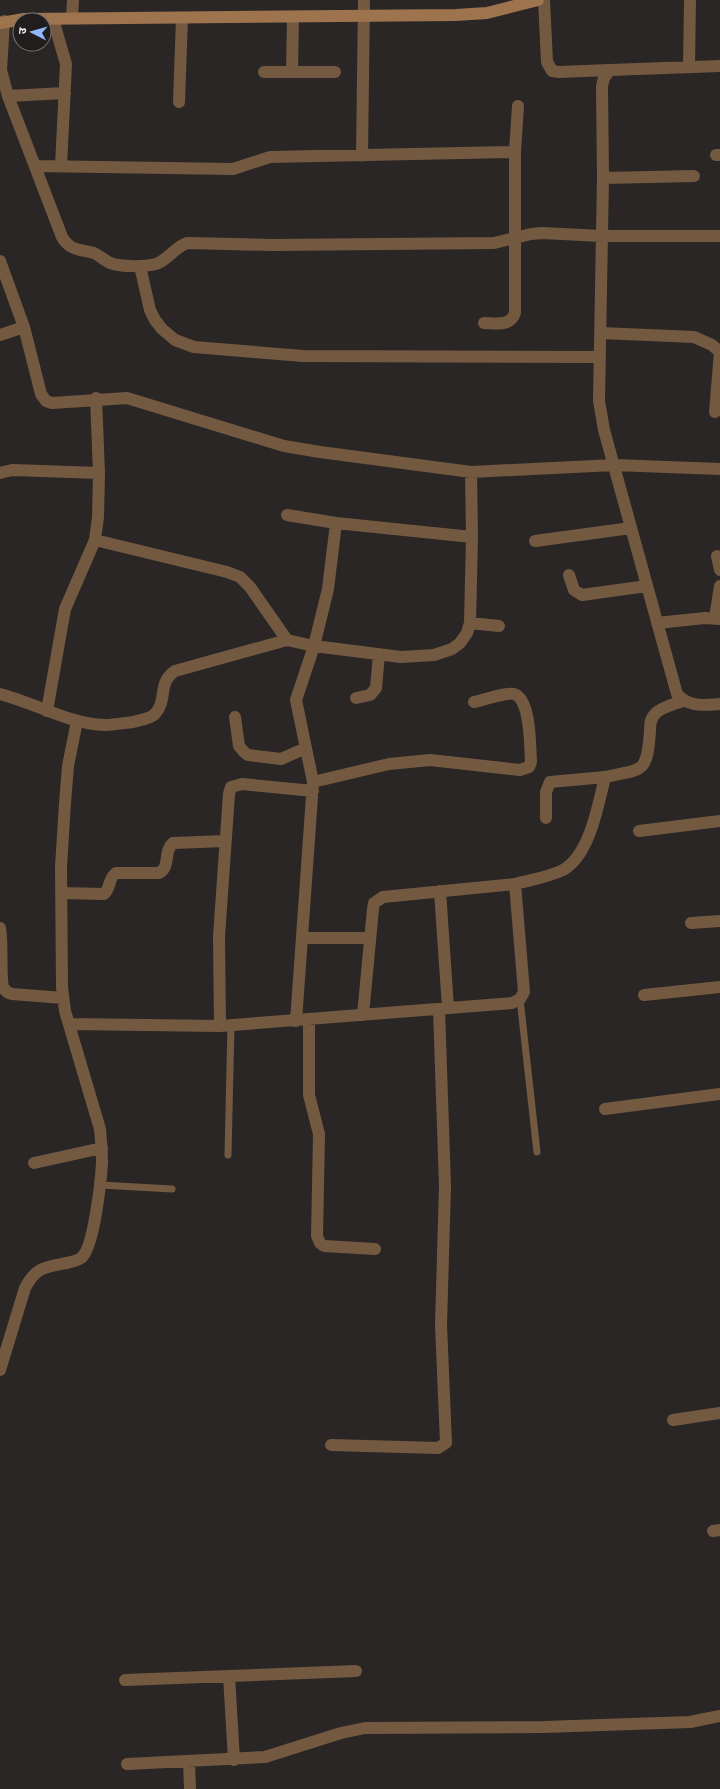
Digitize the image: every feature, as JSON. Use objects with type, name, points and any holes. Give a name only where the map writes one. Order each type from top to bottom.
[{"type":"street","points":[[72,18],[73,0]]},
{"type":"street","points":[[362,156],[364,0]]},
{"type":"street","points":[[538,0],[487,13],[293,17],[53,18],[2,22],[1,70],[8,96],[65,243],[76,250],[95,254],[111,263],[140,266],[152,265],[163,261],[175,249],[187,243],[272,245],[486,243],[542,233],[602,236],[720,236]]},
{"type":"street","points":[[544,0],[547,62],[552,71],[559,72],[720,66]]},
{"type":"street","points":[[689,66],[690,0]]},
{"type":"street","points":[[292,72],[293,17]]},
{"type":"street","points":[[53,18],[66,64],[61,166]]},
{"type":"street","points":[[179,102],[182,18]]},
{"type":"street","points":[[610,70],[604,78],[602,86],[603,178],[599,357],[600,414],[674,687],[677,694],[683,701],[694,705],[720,704]]},
{"type":"street","points":[[264,72],[335,72]]},
{"type":"street","points":[[8,96],[65,92]]},
{"type":"street","points":[[484,323],[508,322],[513,319],[515,313],[515,152],[518,106]]},
{"type":"street","points":[[35,166],[233,169],[270,157],[515,152]]},
{"type":"street","points":[[603,178],[694,176]]},
{"type":"street","points":[[0,261],[24,327],[41,394],[46,401],[52,403],[96,398],[118,397],[134,399],[284,446],[471,472],[614,465],[720,468]]},
{"type":"street","points":[[140,266],[150,310],[155,320],[162,330],[175,340],[194,346],[303,356],[599,357]]},
{"type":"street","points":[[0,335],[24,327]]},
{"type":"street","points":[[600,333],[694,337],[712,345],[720,352],[715,412]]},
{"type":"street","points":[[47,711],[65,608],[95,540],[98,517],[99,473],[96,398]]},
{"type":"street","points":[[0,473],[12,470],[99,473]]},
{"type":"street","points":[[0,694],[47,711],[78,720],[107,725],[150,718],[156,713],[161,704],[164,685],[168,676],[175,671],[287,640],[314,646],[379,654],[421,657],[452,649],[460,643],[467,634],[470,623],[472,538],[471,472]]},
{"type":"street","points":[[287,515],[336,523],[472,538]]},
{"type":"street","points":[[296,1021],[313,786],[296,700],[314,646],[328,589],[336,523]]},
{"type":"street","points":[[535,541],[631,528]]},
{"type":"street","points":[[95,540],[227,572],[240,577],[250,587],[287,640]]},
{"type":"street","points":[[717,556],[720,570]]},
{"type":"street","points":[[569,575],[574,590],[582,595],[647,586]]},
{"type":"street","points":[[657,623],[717,618],[720,586]]},
{"type":"street","points":[[470,623],[499,626]]},
{"type":"street","points":[[356,698],[370,695],[376,688],[379,654]]},
{"type":"street","points":[[225,1026],[219,936],[225,841],[229,794],[231,787],[242,784],[313,786],[390,764],[430,760],[520,770],[529,767],[531,762],[527,714],[519,696],[507,694],[474,702]]},
{"type":"street","points":[[546,818],[546,792],[550,782],[605,776],[640,768],[645,762],[648,754],[651,721],[654,714],[683,701]]},
{"type":"street","points":[[235,717],[239,746],[248,754],[281,759],[306,748]]},
{"type":"street","points":[[0,1370],[25,1288],[36,1271],[73,1261],[81,1258],[86,1253],[90,1242],[100,1185],[102,1148],[94,1104],[63,998],[61,867],[66,782],[78,720]]},
{"type":"street","points":[[364,1015],[373,909],[378,899],[383,897],[516,884],[561,871],[572,864],[579,854],[593,824],[605,776]]},
{"type":"street","points":[[639,831],[720,822]]},
{"type":"street","points":[[61,893],[104,894],[107,892],[113,875],[116,873],[159,873],[163,871],[166,865],[167,851],[173,843],[225,841]]},
{"type":"street","points":[[70,1024],[225,1026],[512,1003],[520,998],[524,992],[516,884]]},
{"type":"street","points":[[331,1445],[438,1448],[446,1443],[441,1332],[446,1186],[444,1009],[440,891]]},
{"type":"street","points":[[691,923],[720,921]]},
{"type":"street","points":[[0,928],[2,940],[1,979],[3,987],[7,992],[12,994],[63,998]]},
{"type":"street","points":[[302,938],[370,938]]},
{"type":"street","points":[[644,995],[720,988]]},
{"type":"street","points":[[309,1020],[309,1094],[319,1134],[317,1236],[320,1243],[324,1246],[375,1249]]},
{"type":"street","points":[[605,1109],[720,1094]]},
{"type":"street","points":[[34,1163],[102,1148]]},
{"type":"street","points":[[673,1420],[720,1413]]},
{"type":"street","points":[[125,1680],[356,1671]]},
{"type":"street","points":[[229,1676],[234,1760]]},
{"type":"street","points":[[127,1764],[234,1760],[277,1755],[341,1733],[365,1728],[559,1727],[690,1722],[720,1716]]},
{"type":"street","points":[[189,1761],[190,1789]]},
{"type":"lane","points":[[520,998],[537,1152]]},
{"type":"lane","points":[[225,1026],[228,1155]]},
{"type":"lane","points":[[100,1185],[172,1189]]}]
